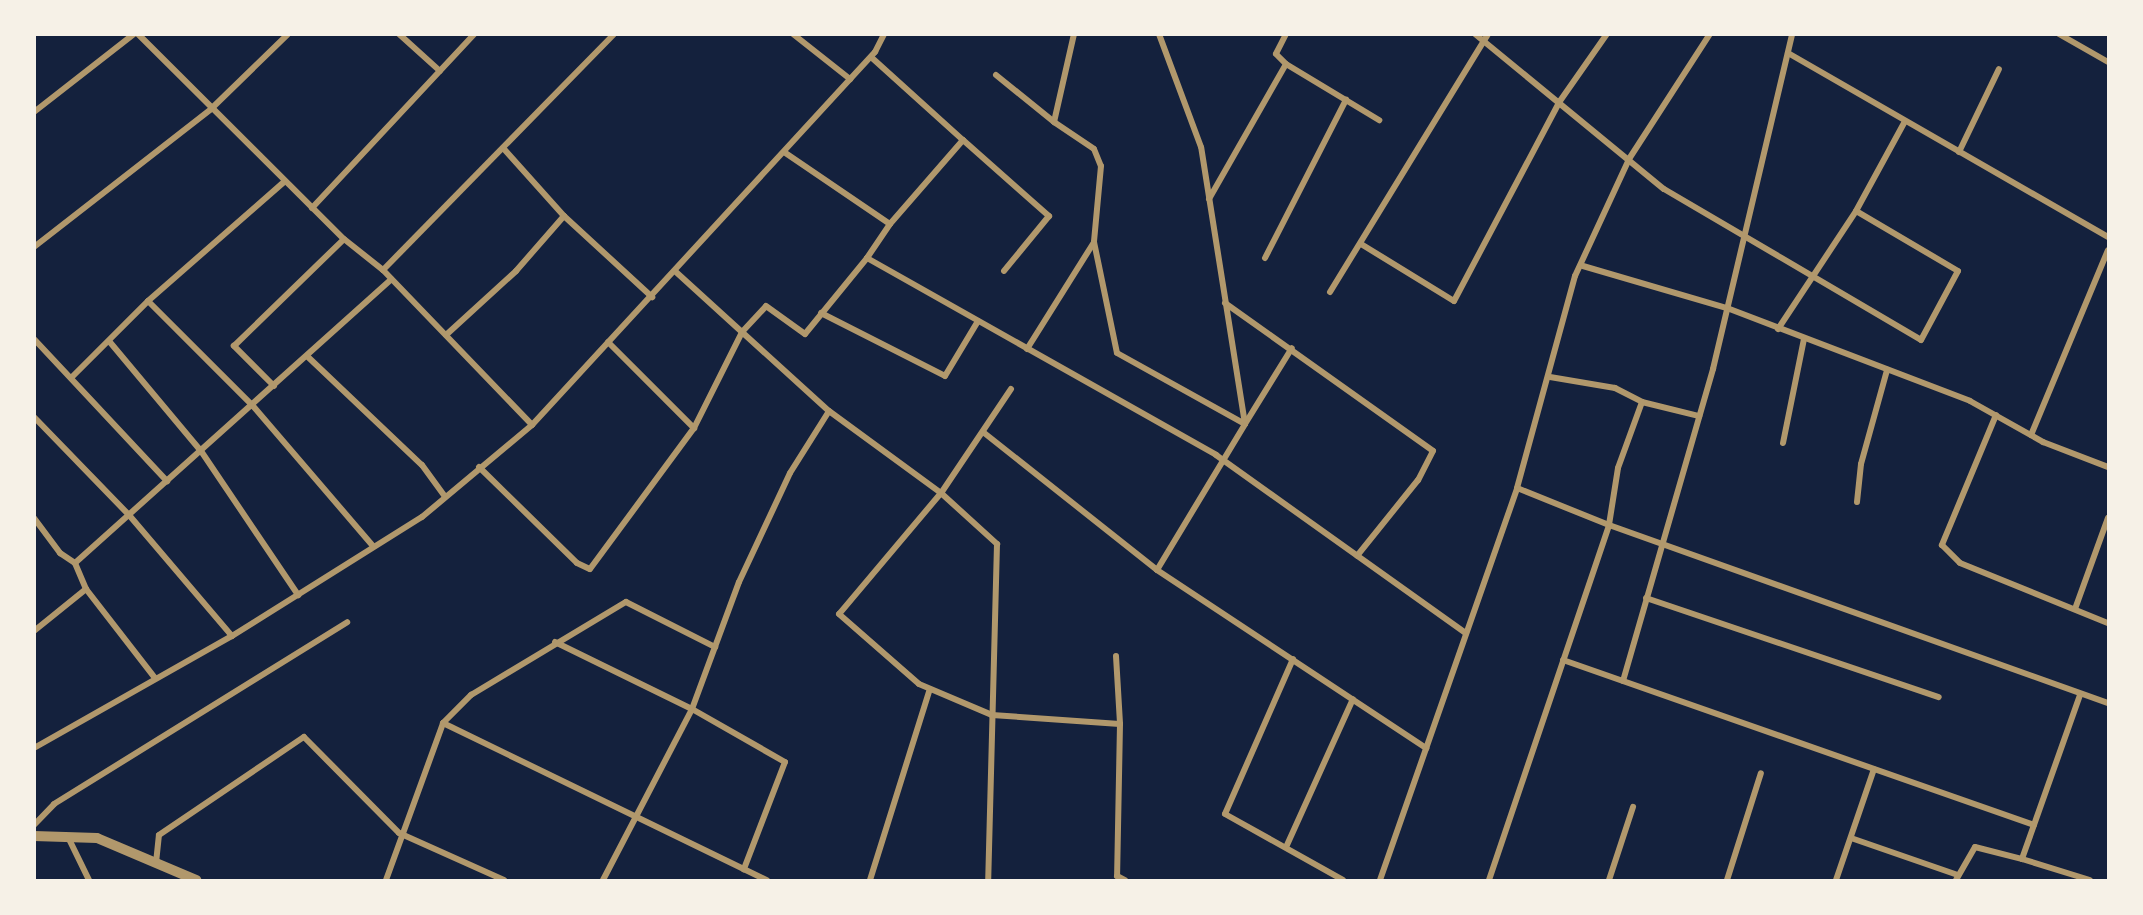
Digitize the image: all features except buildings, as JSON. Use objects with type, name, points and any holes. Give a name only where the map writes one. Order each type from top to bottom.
[{"type":"street","points":[[34,112],[136,34],[344,239],[383,270],[532,425]]},
{"type":"street","points":[[34,247],[211,109],[288,34]]},
{"type":"street","points":[[399,34],[440,71]]},
{"type":"street","points":[[312,208],[474,34]]},
{"type":"street","points":[[383,270],[504,149],[614,34]]},
{"type":"street","points":[[793,34],[850,79]]},
{"type":"street","points":[[34,748],[232,636],[373,546],[445,497],[532,425],[676,272],[871,57],[884,34]]},
{"type":"street","points":[[1054,122],[1074,34]]},
{"type":"street","points":[[1159,34],[1201,147],[1245,424]]},
{"type":"street","points":[[1286,34],[1276,54],[1286,64],[1378,120]]},
{"type":"street","points":[[1475,34],[1664,189],[1921,340],[1958,271],[1857,211]]},
{"type":"street","points":[[1330,292],[1488,34]]},
{"type":"street","points":[[1361,244],[1454,301],[1560,102],[1608,34]]},
{"type":"street","points":[[1380,880],[1517,488],[1550,377],[1575,276],[1583,266],[1629,159],[1710,34]]},
{"type":"street","points":[[1623,681],[1699,416],[1792,34]]},
{"type":"street","points":[[2059,34],[2109,62]]},
{"type":"street","points":[[1788,52],[2109,237]]},
{"type":"street","points":[[871,57],[1049,216],[1004,271]]},
{"type":"street","points":[[1209,200],[1286,64]]},
{"type":"street","points":[[1959,152],[1999,69]]},
{"type":"street","points":[[996,75],[1054,122],[1095,149],[1101,166],[1094,242],[1117,353],[1245,424]]},
{"type":"street","points":[[1265,258],[1346,100]]},
{"type":"street","points":[[1778,329],[1857,211],[1905,121]]},
{"type":"street","points":[[479,468],[577,563],[590,569],[694,428],[742,332],[766,306],[805,334],[867,258],[890,224],[963,140]]},
{"type":"street","points":[[504,149],[564,216],[652,297]]},
{"type":"street","points":[[784,152],[890,224]]},
{"type":"street","points":[[72,377],[148,301],[285,181]]},
{"type":"street","points":[[446,335],[516,271],[564,216]]},
{"type":"street","points":[[274,386],[234,346],[344,239]]},
{"type":"street","points":[[1027,349],[1094,242]]},
{"type":"street","points":[[2031,435],[2109,250]]},
{"type":"street","points":[[867,258],[1223,461],[1466,633]]},
{"type":"street","points":[[1583,266],[1727,308],[1996,415],[2031,435],[2109,467]]},
{"type":"street","points":[[676,272],[829,411],[941,493],[997,544],[988,880]]},
{"type":"street","points":[[75,563],[308,357],[391,279]]},
{"type":"street","points":[[148,301],[253,405],[373,546]]},
{"type":"street","points":[[1226,303],[1433,451],[1418,480],[1357,556]]},
{"type":"street","points":[[821,313],[945,376],[978,321]]},
{"type":"street","points":[[34,339],[167,481]]},
{"type":"street","points":[[1783,443],[1804,339]]},
{"type":"street","points":[[109,341],[201,452],[298,594]]},
{"type":"street","points":[[608,342],[694,428]]},
{"type":"street","points":[[1157,570],[1292,348]]},
{"type":"street","points":[[308,357],[422,465],[445,497]]},
{"type":"street","points":[[1857,502],[1861,464],[1887,370]]},
{"type":"street","points":[[1550,377],[1615,388],[1642,402],[1699,416]]},
{"type":"street","points":[[1011,389],[941,493],[839,614],[930,689],[992,715],[1120,724]]},
{"type":"street","points":[[1489,880],[1609,525],[1618,468],[1642,402]]},
{"type":"street","points":[[603,880],[639,816],[692,709],[715,647],[790,473],[829,411]]},
{"type":"street","points":[[1996,415],[1942,545],[1960,563],[2109,623]]},
{"type":"street","points":[[34,417],[129,515],[232,636]]},
{"type":"street","points":[[983,432],[1157,570],[1426,748]]},
{"type":"street","points":[[1517,488],[1609,525],[2109,703]]},
{"type":"street","points":[[34,518],[60,553],[75,563],[86,589],[155,678]]},
{"type":"street","points":[[2075,609],[2109,518]]},
{"type":"street","points":[[34,631],[86,589]]},
{"type":"street","points":[[1646,598],[1939,697]]},
{"type":"street","points":[[386,880],[399,833],[443,723],[471,695],[555,642],[626,602],[715,647]]},
{"type":"street","points":[[34,825],[54,804],[347,622]]},
{"type":"street","points":[[555,642],[692,709],[785,762],[744,869]]},
{"type":"street","points":[[1116,656],[1120,724],[1117,878],[1125,880]]},
{"type":"street","points":[[1293,659],[1225,814],[1287,845],[1343,880]]},
{"type":"street","points":[[1563,660],[2034,825]]},
{"type":"street","points":[[870,880],[930,689]]},
{"type":"street","points":[[2022,860],[2080,694]]},
{"type":"street","points":[[1287,845],[1353,699]]},
{"type":"street","points":[[443,723],[767,880]]},
{"type":"street","points":[[156,863],[159,835],[304,737],[399,833],[504,880]]},
{"type":"street","points":[[1836,880],[1874,769]]},
{"type":"street","points":[[1727,880],[1761,773]]},
{"type":"street","points":[[1609,880],[1633,807]]},
{"type":"street","points":[[34,836],[98,838],[196,880]]},
{"type":"street","points":[[68,837],[89,880]]},
{"type":"street","points":[[1851,838],[1957,878],[1975,847],[2090,880]]}]
